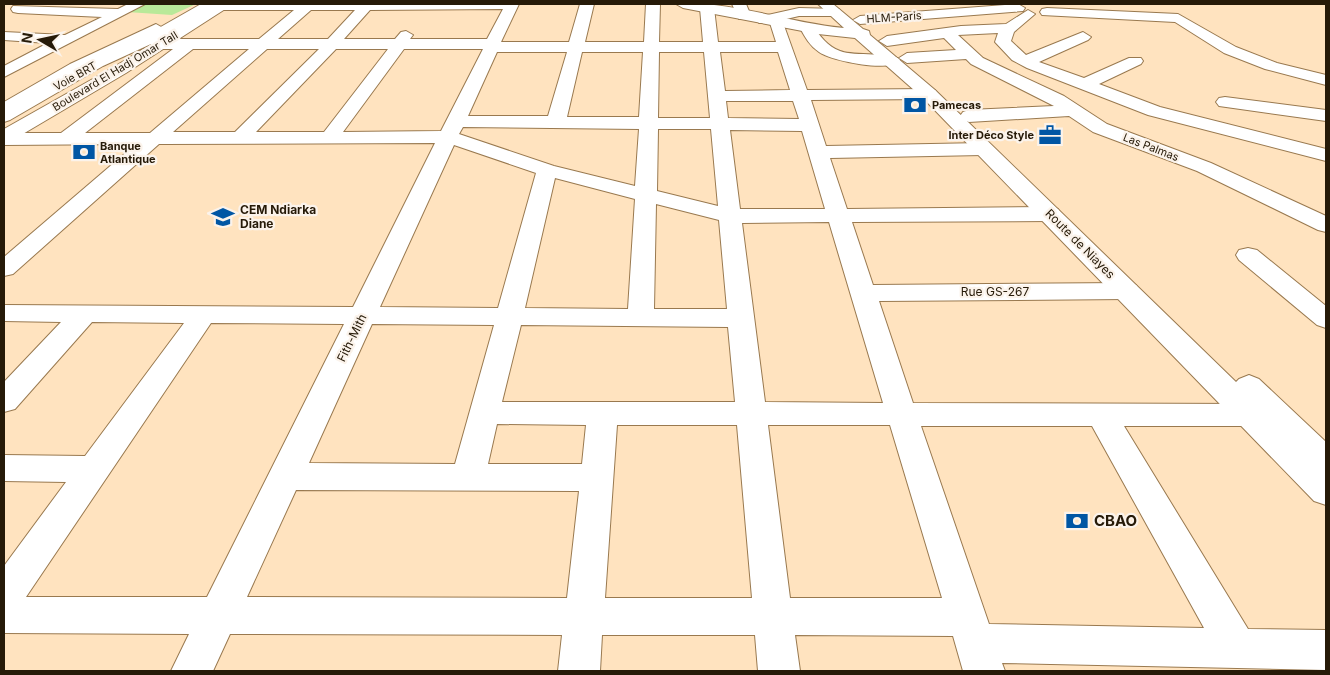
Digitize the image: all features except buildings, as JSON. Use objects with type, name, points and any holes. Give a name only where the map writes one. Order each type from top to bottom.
[{"type":"street","points":[[4,72],[138,4]]},
{"type":"street","name":"Boulevard El Hadj Omar Tall","points":[[4,109],[76,68],[127,43],[198,4]]},
{"type":"street","points":[[220,4],[307,6],[511,4]]},
{"type":"street","name":"Boulevard El Hadj Omar Tall","points":[[4,138],[120,70],[153,42],[220,4]]},
{"type":"street","points":[[329,138],[429,4]]},
{"type":"street","name":"Fith-Mith","points":[[192,671],[511,4]]},
{"type":"street","points":[[556,122],[587,4]]},
{"type":"street","points":[[641,317],[644,195],[649,123],[653,4]]},
{"type":"street","points":[[1090,4],[1106,13]]},
{"type":"street","points":[[1156,4],[1230,50],[1272,66],[1326,80]]},
{"type":"street","points":[[240,138],[331,45],[367,5]]},
{"type":"street","points":[[4,14],[24,6],[121,13]]},
{"type":"street","points":[[4,269],[307,6]]},
{"type":"street","points":[[779,671],[711,47],[695,6],[742,10],[776,30],[819,152],[975,644]]},
{"type":"street","points":[[776,30],[798,12],[834,6]]},
{"type":"street","name":"Route de Niayes","points":[[834,6],[881,41],[969,116],[1326,462]]},
{"type":"street","name":"HLM-Paris","points":[[881,41],[991,6],[1027,8],[1044,15],[1047,12],[1106,13],[1178,18]]},
{"type":"street","points":[[1027,8],[1004,34],[1004,45],[1026,61],[1083,85],[1154,111],[1326,156]]},
{"type":"street","points":[[153,42],[188,45],[711,47],[776,30],[807,28],[969,54]]},
{"type":"street","points":[[807,28],[820,48],[833,55],[852,59],[881,41],[961,30],[1008,28]]},
{"type":"street","name":"Las Palmas","points":[[947,33],[969,54],[992,69],[1072,110],[1100,128],[1204,167],[1269,196],[1326,225]]},
{"type":"street","points":[[6,37],[127,43]]},
{"type":"street","points":[[1026,61],[1083,37]]},
{"type":"street","name":"Route de Niayes","points":[[881,41],[983,149],[1326,491]]},
{"type":"street","name":"Voie BRT","points":[[4,116],[97,63],[153,42]]},
{"type":"street","name":"Voie BRT","points":[[4,130],[153,42]]},
{"type":"street","points":[[66,139],[188,45]]},
{"type":"street","points":[[1083,85],[1135,61]]},
{"type":"street","points":[[716,96],[930,94]]},
{"type":"street","points":[[1225,102],[1326,116]]},
{"type":"street","points":[[969,116],[1072,110]]},
{"type":"street","points":[[1281,110],[1291,146]]},
{"type":"street","points":[[4,138],[329,138],[556,122],[810,125]]},
{"type":"street","points":[[451,129],[547,170],[729,216],[1050,214]]},
{"type":"street","points":[[819,152],[983,149]]},
{"type":"street","points":[[468,477],[547,170]]},
{"type":"street","points":[[1248,255],[1326,319]]},
{"type":"street","name":"Rue GS-267","points":[[863,292],[1127,291]]},
{"type":"street","points":[[4,313],[740,318]]},
{"type":"street","points":[[4,401],[85,314]]},
{"type":"street","points":[[4,596],[204,314]]},
{"type":"street","points":[[484,413],[1251,415]]},
{"type":"street","points":[[579,671],[603,413]]},
{"type":"street","points":[[1101,414],[1238,649]]},
{"type":"street","points":[[4,468],[94,469]]},
{"type":"street","points":[[286,476],[597,478]]},
{"type":"street","points":[[4,615],[773,616],[975,644],[1326,650]]},
{"type":"green space","points":[[142,4],[196,4],[172,15],[127,12]]},
{"type":"place","name":"Pamecas","points":[[915,105]]},
{"type":"place","name":"Inter Déco Style","points":[[1050,135]]},
{"type":"place","name":"Banque Atlantique","points":[[84,152]]},
{"type":"place","name":"CEM Ndiarka Diane","points":[[223,217]]},
{"type":"place","name":"CBAO","points":[[1077,521]]}]
